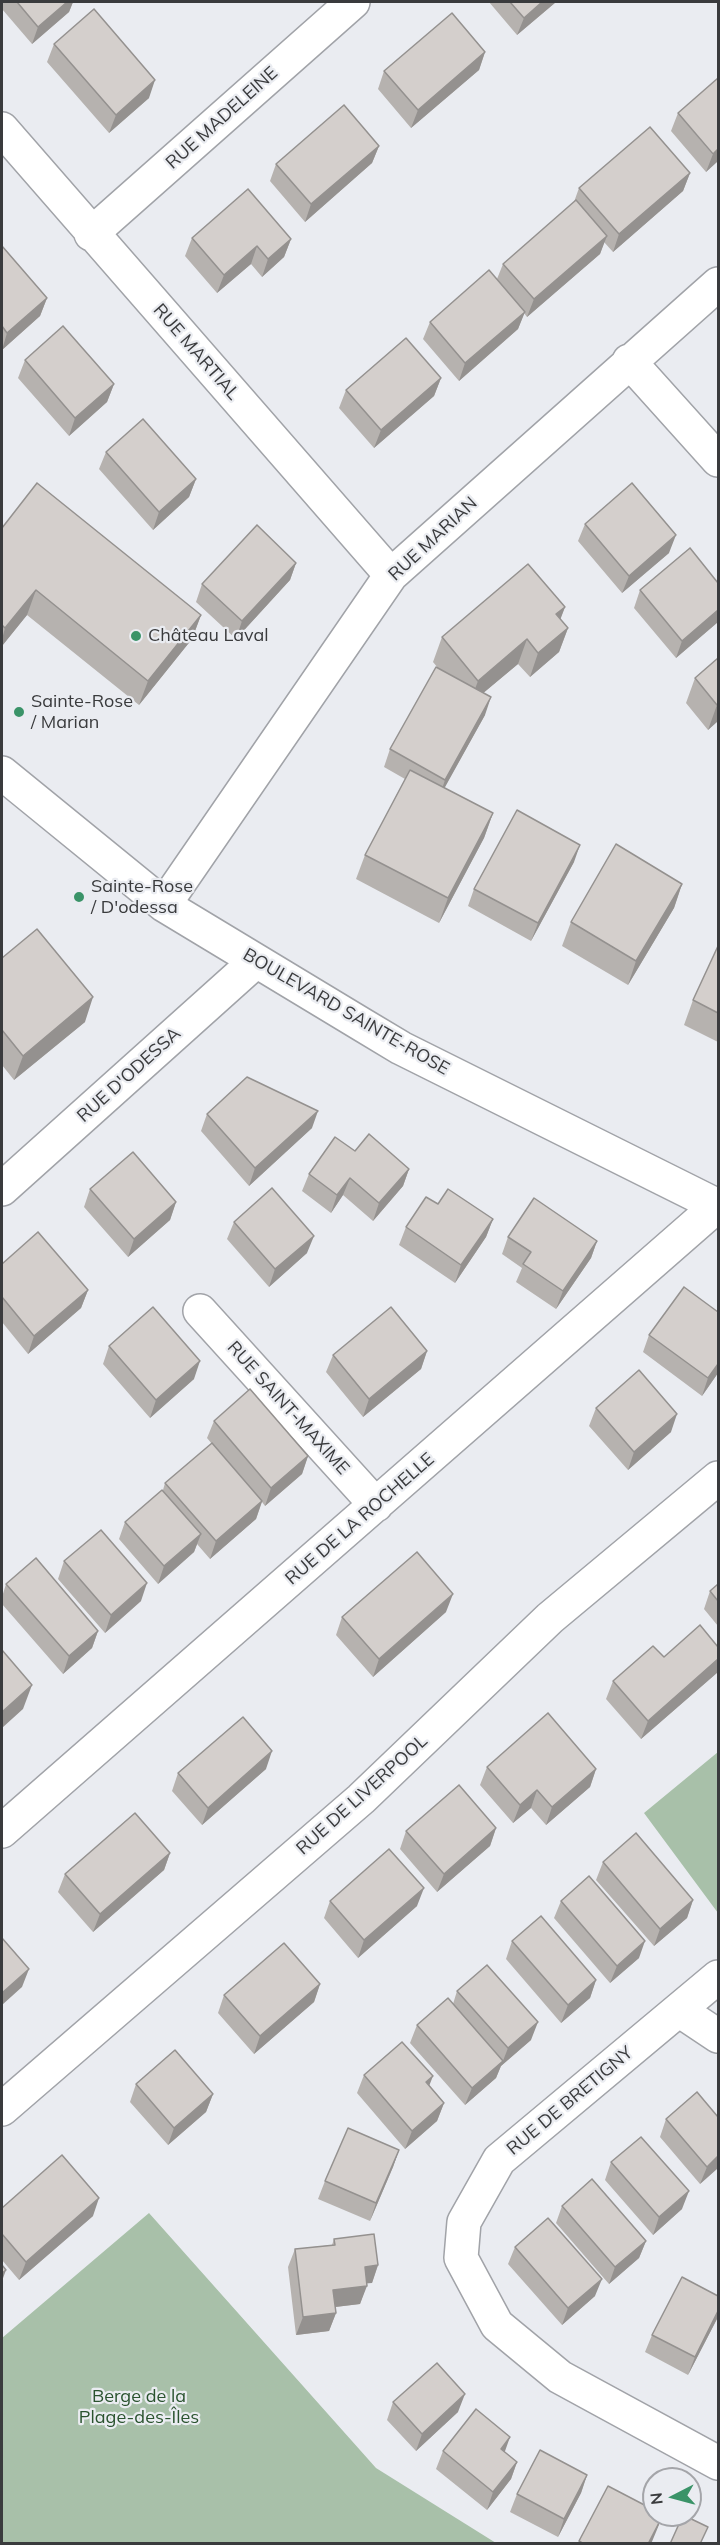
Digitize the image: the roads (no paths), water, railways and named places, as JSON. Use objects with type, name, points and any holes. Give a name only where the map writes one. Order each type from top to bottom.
[{"type":"street","name":"RUE MADELEINE","points":[[92,234],[353,2]]},
{"type":"street","name":"RUE MARTIAL","points":[[2,129],[391,575]]},
{"type":"street","name":"RUE MARIAN","points":[[164,905],[391,575],[718,284]]},
{"type":"street","points":[[629,361],[718,460]]},
{"type":"street","name":"BOULEVARD SAINTE-ROSE","points":[[2,773],[164,905],[256,961],[401,1048],[718,1206]]},
{"type":"street","name":"RUE D'ODESSA","points":[[2,1189],[256,961]]},
{"type":"street","name":"RUE DE LA ROCHELLE","points":[[2,1831],[718,1206]]},
{"type":"street","name":"RUE SAINT-MAXIME","points":[[200,1311],[376,1505]]},
{"type":"street","name":"RUE DE LIVERPOOL","points":[[2,2109],[361,1799],[550,1618],[718,1478]]},
{"type":"street","name":"RUE DE BRETIGNY","points":[[718,1977],[500,2160],[464,2222],[461,2258],[497,2325],[560,2377],[718,2463]]},
{"type":"street","points":[[679,2010],[718,2036]]},
{"type":"place","name":"Château Laval","points":[[136,636]]},
{"type":"place","name":"Sainte-Rose / Marian","points":[[19,712]]},
{"type":"place","name":"Sainte-Rose / D'odessa","points":[[79,897]]},
{"type":"park label","name":"Berge de la Plage-des-Îles","points":[[139,2407]]}]
